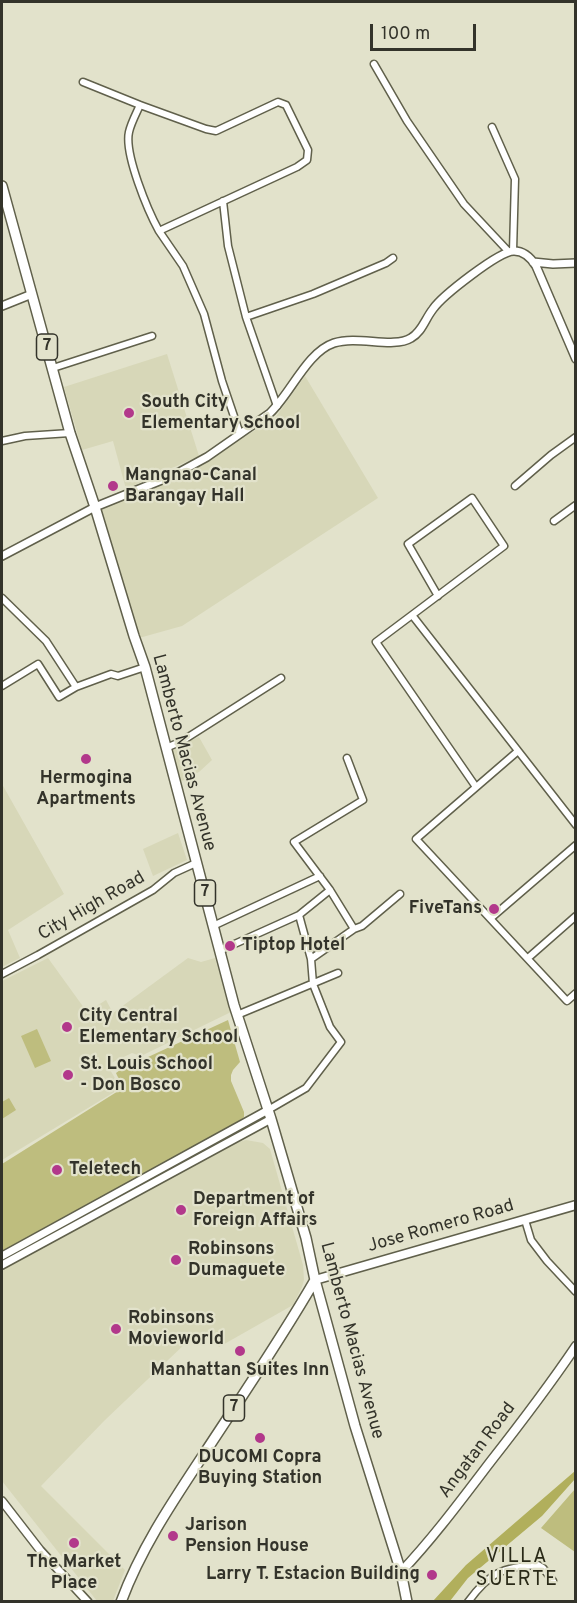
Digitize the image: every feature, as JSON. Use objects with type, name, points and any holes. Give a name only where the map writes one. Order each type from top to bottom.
[{"type":"main road","name":"Lamberto Macias Avenue","points":[[2,186],[70,433],[145,667],[237,1015],[270,1115],[306,1238],[315,1280],[355,1426],[401,1572]]},
{"type":"main road","name":"Jose Romero Road","points":[[315,1280],[576,1205]]},
{"type":"main road","name":"7","points":[[121,1602],[138,1563],[162,1518],[315,1280]]},
{"type":"main road","name":"Angatan Road","points":[[401,1572],[427,1544],[463,1498],[556,1376],[576,1346]]},
{"type":"main road","name":"7","points":[[401,1572],[407,1602]]},
{"type":"street","points":[[374,64],[407,121],[464,204],[511,251],[523,253],[533,262],[576,359]]},
{"type":"street","points":[[83,82],[140,105],[216,131],[278,102],[286,105],[308,150],[308,160],[159,231]]},
{"type":"street","points":[[140,105],[128,132],[129,146],[140,189],[159,231],[183,266],[204,314],[222,381],[240,434]]},
{"type":"street","points":[[492,127],[515,179],[511,251]]},
{"type":"street","points":[[224,201],[228,246],[246,317],[277,406]]},
{"type":"street","points":[[2,556],[95,507],[174,475],[207,457],[277,406],[306,367],[327,346],[348,340],[392,342],[411,339],[420,331],[438,302],[470,277],[511,251]]},
{"type":"street","points":[[246,317],[313,294],[393,258]]},
{"type":"street","points":[[533,262],[576,263]]},
{"type":"street","points":[[2,306],[32,294]]},
{"type":"street","points":[[53,368],[152,336]]},
{"type":"street","points":[[2,441],[25,436],[70,433]]},
{"type":"street","points":[[515,486],[576,437]]},
{"type":"street","points":[[438,596],[408,544],[472,498],[504,546],[438,596],[376,642],[476,787]]},
{"type":"street","points":[[554,521],[576,505]]},
{"type":"street","points":[[2,598],[46,641],[76,687]]},
{"type":"street","points":[[412,615],[576,825]]},
{"type":"street","points":[[2,686],[38,664],[59,697],[76,687],[111,674],[118,676],[145,667]]},
{"type":"street","points":[[166,747],[182,741],[280,678]]},
{"type":"street","points":[[518,752],[416,839],[567,1001],[576,993]]},
{"type":"street","points":[[347,758],[363,800],[294,842],[330,890],[354,929]]},
{"type":"street","points":[[492,918],[576,845]]},
{"type":"street","name":"City High Road","points":[[2,974],[153,890],[174,873],[196,863]]},
{"type":"street","points":[[213,926],[320,876]]},
{"type":"street","points":[[219,951],[299,915],[330,890]]},
{"type":"street","points":[[310,959],[362,926],[400,894]]},
{"type":"street","points":[[2,1261],[270,1115],[306,1088],[341,1042],[330,1027],[313,984],[310,959],[299,915]]},
{"type":"street","points":[[528,958],[576,916]]},
{"type":"street","points":[[237,1015],[338,973]]},
{"type":"street","points":[[525,1220],[531,1240],[576,1292]]},
{"type":"street","points":[[2,1501],[40,1550],[88,1602]]},
{"type":"street","points":[[468,1602],[483,1582],[510,1568],[538,1565],[553,1581]]},
{"type":"shaded area","name":"South City Elementary School","points":[[167,354],[199,456],[126,489],[113,441],[82,450],[64,387]]},
{"type":"shaded area","points":[[305,376],[378,498],[182,626],[139,638],[100,509],[184,474],[275,418]]},
{"type":"shaded area","points":[[199,737],[212,760],[199,772],[178,783],[169,753],[179,745]]},
{"type":"shaded area","points":[[2,784],[64,894],[8,930],[20,958],[2,967]]},
{"type":"shaded area","points":[[178,833],[187,860],[153,876],[143,849]]},
{"type":"shaded area","points":[[48,958],[87,1012],[106,1000],[113,1013],[188,958],[201,962],[215,958],[231,1012],[141,1056],[132,1053],[107,1065],[121,1088],[2,1160],[2,981]]},
{"type":"shaded area","points":[[228,1020],[240,1062],[233,1070],[231,1081],[244,1117],[2,1251],[2,1164],[123,1088],[116,1073],[120,1070]]},
{"type":"shaded area","points":[[37,1029],[51,1061],[35,1068],[21,1036]]},
{"type":"shaded area","points":[[9,1098],[16,1110],[2,1119],[2,1102]]},
{"type":"shaded area","points":[[246,1140],[263,1143],[270,1149],[303,1265],[302,1287],[293,1305],[219,1347],[205,1332],[188,1341],[105,1420],[41,1486],[125,1570],[113,1601],[97,1601],[2,1481],[2,1270],[238,1142]]},
{"type":"shaded area","points":[[575,1471],[575,1479],[542,1516],[468,1578],[450,1601],[433,1601],[466,1565]]},
{"type":"shaded area","points":[[575,1489],[575,1552],[541,1528]]},
{"type":"place","name":"South City Elementary School","points":[[129,413]]},
{"type":"place","name":"Mangnao-Canal Barangay Hall","points":[[113,486]]},
{"type":"place","name":"Hermogina Apartments","points":[[86,759]]},
{"type":"place","name":"FiveTans","points":[[494,909]]},
{"type":"place","name":"Tiptop Hotel","points":[[230,946]]},
{"type":"place","name":"City Central Elementary School","points":[[67,1027]]},
{"type":"place","name":"St. Louis School - Don Bosco","points":[[68,1075]]},
{"type":"place","name":"Teletech","points":[[57,1170]]},
{"type":"place","name":"Department of Foreign Affairs","points":[[181,1210]]},
{"type":"place","name":"Robinsons Dumaguete","points":[[176,1260]]},
{"type":"place","name":"Robinsons Movieworld","points":[[116,1329]]},
{"type":"place","name":"Manhattan Suites Inn","points":[[240,1351]]},
{"type":"place","name":"DUCOMI Copra Buying Station","points":[[260,1438]]},
{"type":"place","name":"Jarison Pension House","points":[[173,1536]]},
{"type":"place","name":"The Market Place","points":[[74,1543]]},
{"type":"place","name":"Larry T. Estacion Building","points":[[432,1575]]},
{"type":"district","name":"VILLA SUERTE","points":[[517,1570]]}]
